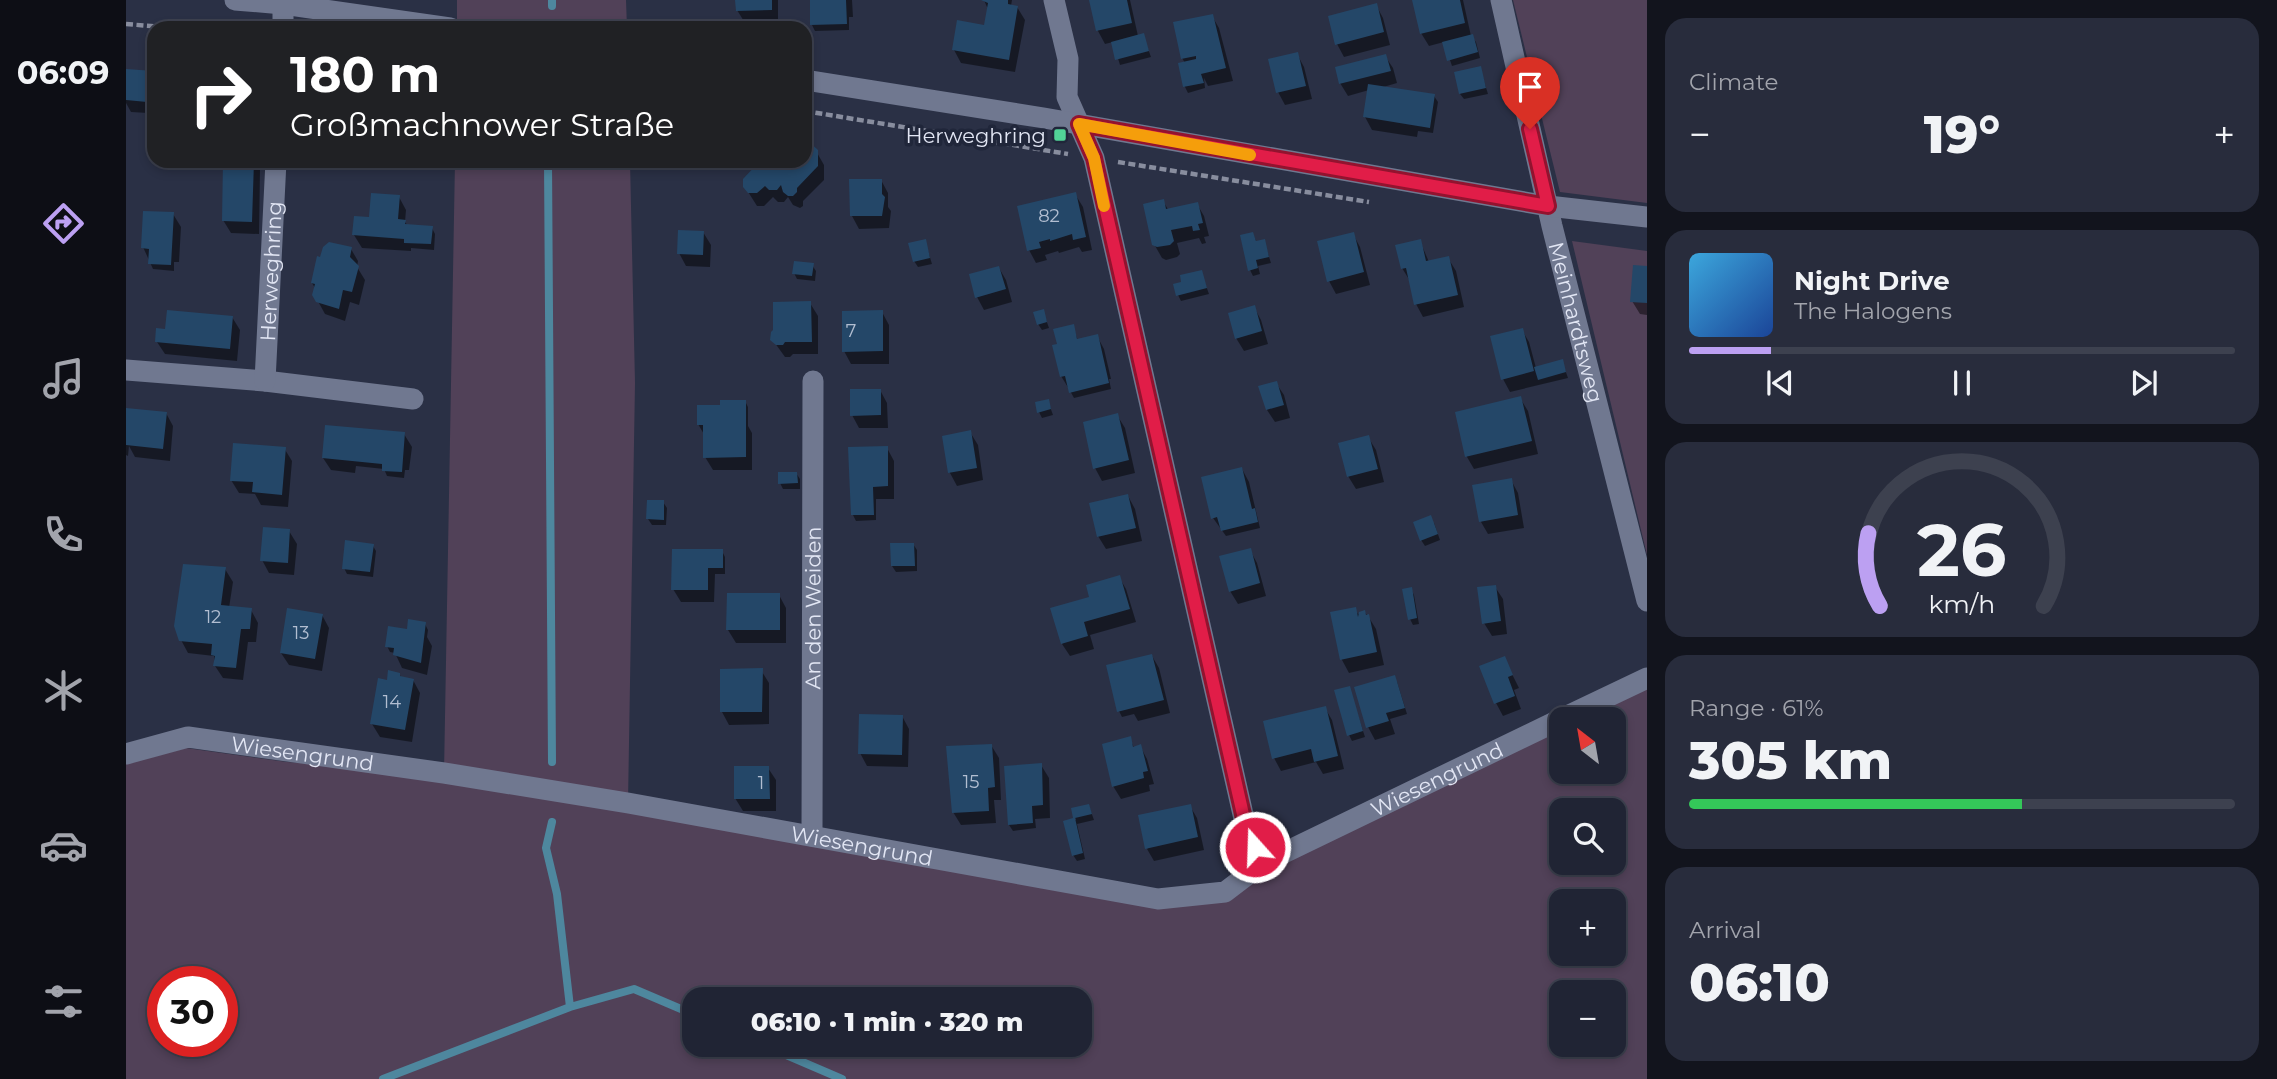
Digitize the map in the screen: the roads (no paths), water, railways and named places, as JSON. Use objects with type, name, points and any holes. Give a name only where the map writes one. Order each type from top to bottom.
[{"type":"street","points":[[235,0],[283,2],[405,21]]},
{"type":"street","points":[[1054,0],[1068,59],[1067,97],[1094,158],[1247,832],[1263,863]]},
{"type":"street","name":"Meinhardtsweg","points":[[1501,0],[1548,206],[1647,601]]},
{"type":"street","points":[[283,2],[283,21]]},
{"type":"street","points":[[812,81],[1079,124],[1548,206],[1647,217]]},
{"type":"street","name":"Herweghring","points":[[265,381],[276,168]]},
{"type":"street","points":[[126,370],[265,381],[413,399]]},
{"type":"street","name":"An den Weiden","points":[[812,836],[813,381]]},
{"type":"street","name":"Wiesengrund","points":[[1586,707],[1647,678]]},
{"type":"street","name":"Wiesengrund","points":[[126,754],[188,737],[444,773],[1157,899],[1225,892],[1263,863],[1549,725]]},
{"type":"waterway","points":[[552,0],[552,6]]},
{"type":"waterway","points":[[548,168],[552,762]]},
{"type":"waterway","points":[[552,822],[546,848],[557,894],[570,1007]]},
{"type":"waterway","points":[[383,1079],[570,1007],[634,989],[682,1009]]},
{"type":"waterway","points":[[791,1057],[842,1079]]},
{"type":"place","name":"Herweghring","points":[[1060,135]]}]
